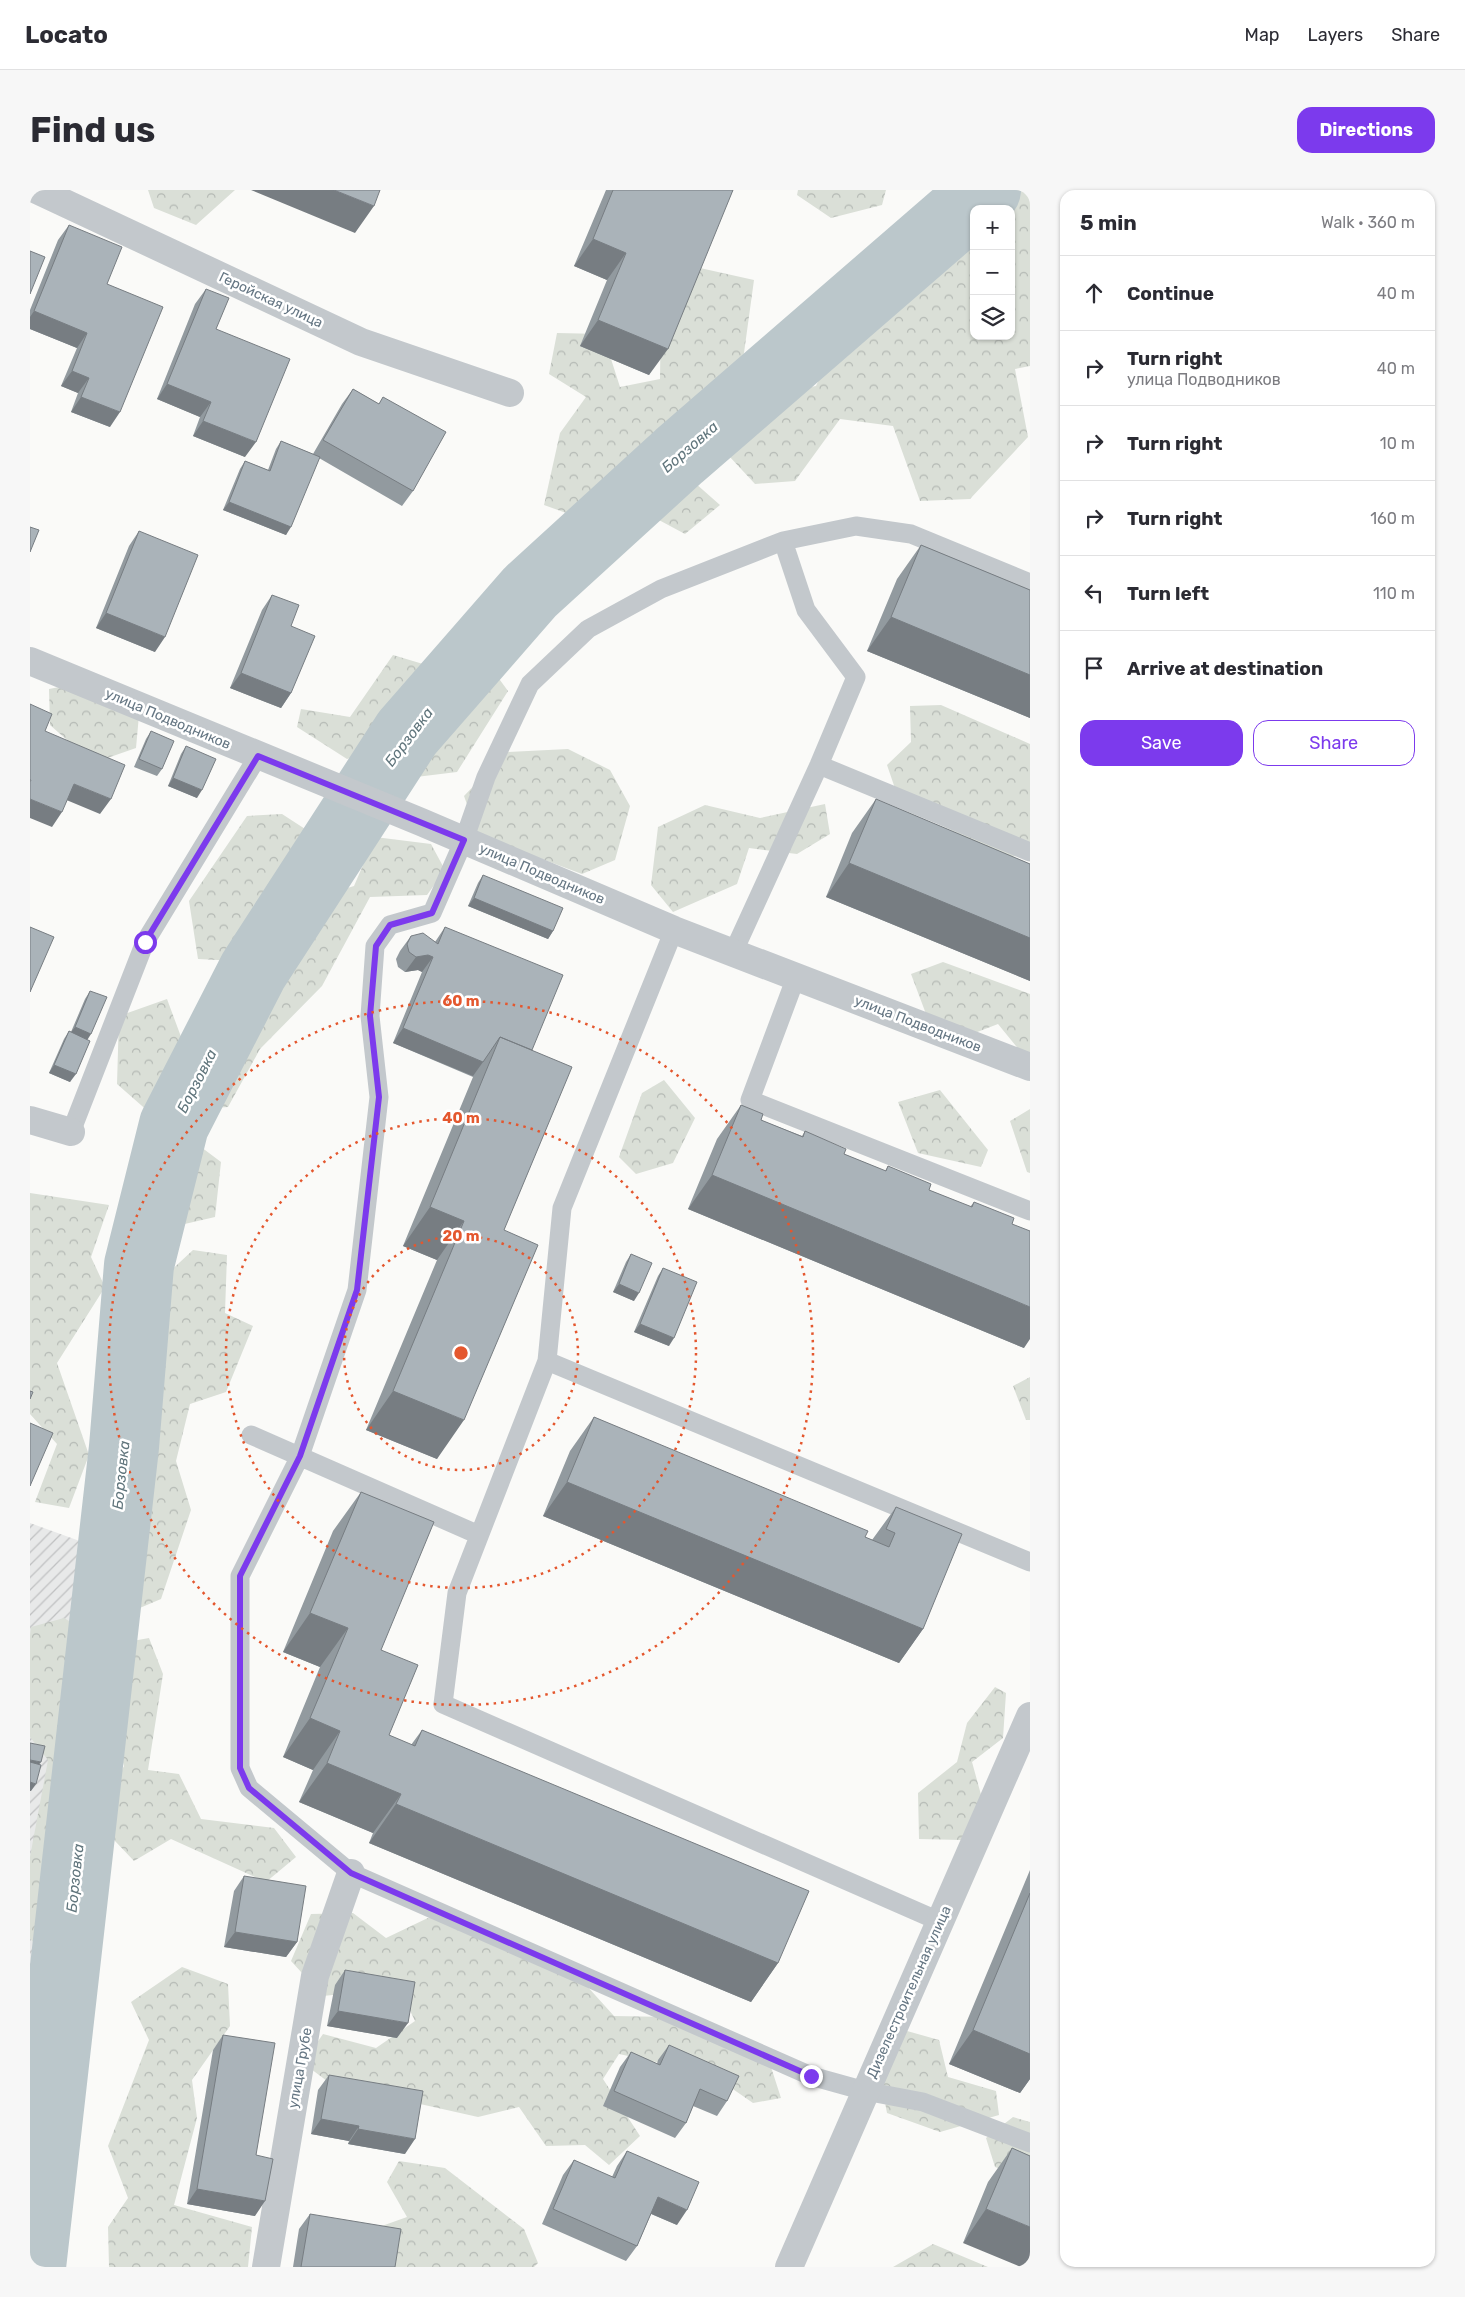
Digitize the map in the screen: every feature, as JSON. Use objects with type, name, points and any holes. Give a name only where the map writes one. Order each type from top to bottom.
[{"type":"street","name":"Геройская улица","points":[[37,190],[361,342],[510,393]]},
{"type":"street","name":"улица Подводников","points":[[30,661],[335,786],[674,930],[1030,1067]]},
{"type":"street","points":[[30,1120],[71,1132]]},
{"type":"street","name":"Дизелестроительная улица","points":[[789,2267],[1030,1716]]},
{"type":"street","name":"улица Грубе","points":[[266,2267],[315,1976],[351,1873]]},
{"type":"lane","points":[[1030,584],[911,534],[856,526],[783,541],[661,589],[588,629],[530,684],[486,777],[464,840],[432,913],[390,925],[376,946],[370,1016],[379,1097],[357,1290],[300,1456],[240,1576],[240,1768],[249,1788],[351,1873],[811,2076],[865,2091],[923,2102],[1030,2143]]},
{"type":"lane","points":[[733,953],[819,765],[856,677],[806,610],[783,541]]},
{"type":"lane","points":[[71,1132],[145,942],[258,756]]},
{"type":"lane","points":[[819,765],[1030,852]]},
{"type":"lane","points":[[674,930],[562,1208],[547,1361],[457,1593],[443,1704],[941,1922]]},
{"type":"lane","points":[[796,977],[750,1100],[1030,1211]]},
{"type":"lane","points":[[547,1361],[1030,1562]]},
{"type":"lane","points":[[251,1434],[479,1534]]},
{"type":"shaded area","points":[[30,1523],[99,1548],[30,2108]]},
{"type":"green space","points":[[148,190],[235,190],[196,225],[154,208]]},
{"type":"green space","points":[[798,190],[886,190],[882,205],[831,218],[797,195]]},
{"type":"green space","points":[[1007,190],[1030,190],[1030,366],[1015,369],[1028,437],[970,499],[920,501],[893,426],[840,419],[795,481],[755,484],[729,456],[765,395],[816,386],[835,344],[861,341],[876,295],[946,239],[970,231],[970,340],[1015,340],[1015,205],[995,205]]},
{"type":"green space","points":[[700,268],[754,280],[740,382],[678,468],[720,505],[685,534],[616,497],[580,518],[544,505],[560,433],[586,397],[549,374],[557,333],[603,334],[620,387],[660,379],[661,303]]},
{"type":"green space","points":[[481,654],[508,691],[457,772],[416,777],[391,746],[347,759],[297,727],[301,709],[350,717],[393,655],[433,667]]},
{"type":"green space","points":[[75,684],[139,715],[136,748],[93,763],[50,725],[49,689]]},
{"type":"green space","points":[[941,705],[1030,744],[1030,855],[1007,857],[901,806],[887,765],[911,742],[910,706]]},
{"type":"green space","points":[[568,749],[610,770],[630,806],[615,860],[582,874],[478,835],[464,796],[506,752]]},
{"type":"green space","points":[[825,804],[830,834],[797,854],[749,848],[737,884],[673,912],[651,885],[658,827],[705,805],[760,818]]},
{"type":"green space","points":[[282,814],[319,838],[316,871],[237,961],[198,959],[189,901],[247,816]]},
{"type":"green space","points":[[375,837],[431,844],[445,870],[427,895],[370,897],[322,986],[260,1049],[228,1107],[150,1113],[117,1084],[119,1016],[167,999],[190,1061],[232,1057],[249,1001],[297,959],[318,897],[354,886]]},
{"type":"green space","points":[[943,962],[1030,994],[1030,1057],[1025,1057],[998,1024],[967,1036],[929,1022],[911,974]]},
{"type":"green space","points":[[664,1080],[695,1118],[673,1163],[636,1174],[619,1157],[642,1093]]},
{"type":"green space","points":[[940,1090],[988,1150],[981,1167],[918,1153],[898,1102]]},
{"type":"green space","points":[[1030,1109],[1030,1173],[1027,1172],[1010,1121]]},
{"type":"green space","points":[[201,1147],[221,1162],[215,1217],[176,1226],[137,1199],[157,1153]]},
{"type":"green space","points":[[30,1193],[109,1205],[91,1257],[105,1287],[57,1363],[89,1455],[69,1508],[35,1502],[57,1444],[30,1414]]},
{"type":"green space","points":[[193,1250],[227,1255],[225,1313],[253,1326],[226,1392],[190,1404],[176,1461],[191,1510],[161,1599],[135,1610],[118,1588],[146,1493],[133,1457],[151,1289]]},
{"type":"green space","points":[[1030,1377],[1030,1420],[1026,1420],[1013,1386]]},
{"type":"green space","points":[[64,1618],[95,1636],[74,1721],[53,1770],[70,1808],[57,1932],[37,1945],[30,1939],[30,1857],[48,1760],[30,1737],[30,1636],[31,1627]]},
{"type":"green space","points":[[149,1638],[163,1674],[148,1770],[179,1774],[201,1819],[274,1828],[296,1857],[266,1882],[171,1839],[134,1861],[96,1821],[124,1766],[107,1706],[116,1644]]},
{"type":"green space","points":[[995,1687],[1006,1693],[1003,1738],[972,1762],[983,1802],[961,1840],[919,1839],[918,1793],[957,1762],[967,1723]]},
{"type":"green space","points":[[353,1913],[386,1938],[432,1916],[577,1975],[614,2016],[670,2017],[771,2067],[781,2098],[753,2103],[711,2074],[619,2054],[603,2079],[640,2136],[609,2165],[585,2145],[546,2146],[519,2107],[478,2117],[331,2084],[303,2063],[323,2034],[376,2048],[415,2021],[399,1988],[323,1996],[291,1961],[311,1914]]},
{"type":"green space","points":[[182,1967],[228,1984],[230,2026],[192,2080],[197,2118],[174,2205],[252,2227],[248,2267],[109,2267],[108,2227],[128,2198],[108,2146],[149,2040],[131,2002]]},
{"type":"green space","points":[[900,2029],[939,2040],[948,2077],[996,2091],[999,2115],[940,2132],[887,2113],[879,2071]]},
{"type":"green space","points":[[30,2108],[35,2130],[30,2166]]},
{"type":"green space","points":[[1013,2117],[1030,2122],[1030,2180],[995,2167],[986,2138]]},
{"type":"green space","points":[[399,2161],[445,2168],[524,2229],[538,2263],[534,2267],[379,2267],[379,2227],[407,2217],[387,2182]]},
{"type":"green space","points":[[933,2244],[988,2267],[893,2267]]},
{"type":"building","points":[[334,190],[380,190],[374,206]]},
{"type":"building","points":[[613,190],[733,190],[668,349],[598,320],[626,253],[593,239]]},
{"type":"building","points":[[69,225],[122,247],[107,284],[163,307],[120,412],[81,397],[89,378],[72,371],[87,333],[34,311]]},
{"type":"building","points":[[30,251],[45,257],[30,294]]},
{"type":"building","points":[[206,289],[229,298],[216,329],[290,359],[256,442],[203,421],[211,402],[167,384]]},
{"type":"building","points":[[353,389],[379,404],[383,397],[446,432],[413,491],[323,440]]},
{"type":"building","points":[[281,441],[320,457],[291,527],[229,502],[245,461],[270,471]]},
{"type":"building","points":[[30,527],[39,530],[30,552]]},
{"type":"building","points":[[139,531],[198,555],[165,637],[106,613]]},
{"type":"building","points":[[921,545],[1030,590],[1030,675],[891,617]]},
{"type":"building","points":[[272,595],[299,605],[291,626],[315,636],[291,693],[241,673]]},
{"type":"building","points":[[30,704],[52,714],[45,731],[125,765],[111,799],[74,784],[62,812],[30,799]]},
{"type":"building","points":[[151,731],[174,741],[162,769],[139,759]]},
{"type":"building","points":[[186,746],[216,759],[202,790],[173,778]]},
{"type":"building","points":[[876,799],[1030,864],[1030,938],[849,863]]},
{"type":"building","points":[[483,875],[563,908],[553,931],[474,898]]},
{"type":"building","points":[[30,927],[54,937],[30,992]]},
{"type":"building","points":[[445,927],[563,975],[532,1050],[500,1037],[483,1062],[403,1028],[433,957],[428,955],[416,957],[409,952],[407,944],[411,936],[423,933],[438,944]]},
{"type":"building","points":[[90,991],[107,997],[91,1034],[75,1027]]},
{"type":"building","points":[[69,1031],[90,1041],[76,1074],[54,1065]]},
{"type":"building","points":[[500,1037],[572,1067],[504,1230],[538,1245],[464,1420],[393,1391],[464,1221],[430,1207]]},
{"type":"building","points":[[741,1105],[763,1114],[761,1120],[803,1137],[805,1131],[846,1149],[844,1154],[886,1171],[888,1166],[931,1184],[929,1190],[972,1207],[974,1202],[1014,1218],[1012,1224],[1030,1231],[1030,1307],[712,1175]]},
{"type":"building","points":[[631,1254],[652,1263],[639,1293],[619,1284]]},
{"type":"building","points":[[663,1268],[697,1282],[674,1338],[640,1324]]},
{"type":"building","points":[[594,1417],[868,1531],[865,1537],[889,1547],[895,1533],[886,1529],[896,1507],[962,1534],[923,1629],[567,1482]]},
{"type":"building","points":[[30,1423],[53,1433],[30,1486]]},
{"type":"building","points":[[361,1492],[434,1522],[381,1650],[418,1665],[389,1735],[415,1746],[422,1730],[809,1891],[778,1963],[396,1804],[401,1794],[327,1763],[340,1731],[310,1718],[348,1628],[310,1613]]},
{"type":"building","points":[[30,1743],[45,1746],[41,1762],[30,1760]]},
{"type":"building","points":[[30,1762],[41,1765],[36,1784],[30,1782]]},
{"type":"building","points":[[244,1876],[306,1886],[297,1942],[235,1932]]},
{"type":"building","points":[[1030,1893],[1030,2054],[973,2030]]},
{"type":"building","points":[[345,1970],[415,1982],[408,2023],[338,2011]]},
{"type":"building","points":[[223,2035],[275,2043],[256,2155],[273,2159],[265,2201],[197,2189]]},
{"type":"building","points":[[669,2045],[739,2076],[727,2101],[700,2089],[686,2123],[614,2091],[631,2052],[660,2065]]},
{"type":"building","points":[[329,2075],[423,2091],[415,2139],[358,2129],[359,2126],[321,2119]]},
{"type":"building","points":[[1012,2148],[1030,2156],[1030,2227],[986,2209]]},
{"type":"building","points":[[627,2151],[699,2182],[687,2210],[658,2197],[637,2246],[553,2209],[574,2160],[615,2178]]},
{"type":"building","points":[[310,2214],[401,2229],[395,2267],[301,2267]]},
{"type":"waterway","name":"Борзовка","points":[[31,2267],[124,1447],[139,1265],[174,1125],[253,971],[407,733],[530,592],[679,456],[986,190]]},
{"type":"route","points":[[145,942],[258,756],[464,840],[432,913],[390,925],[376,946],[370,1016],[379,1097],[357,1290],[300,1456],[240,1576],[240,1768],[249,1788],[351,1873],[811,2076]]}]
